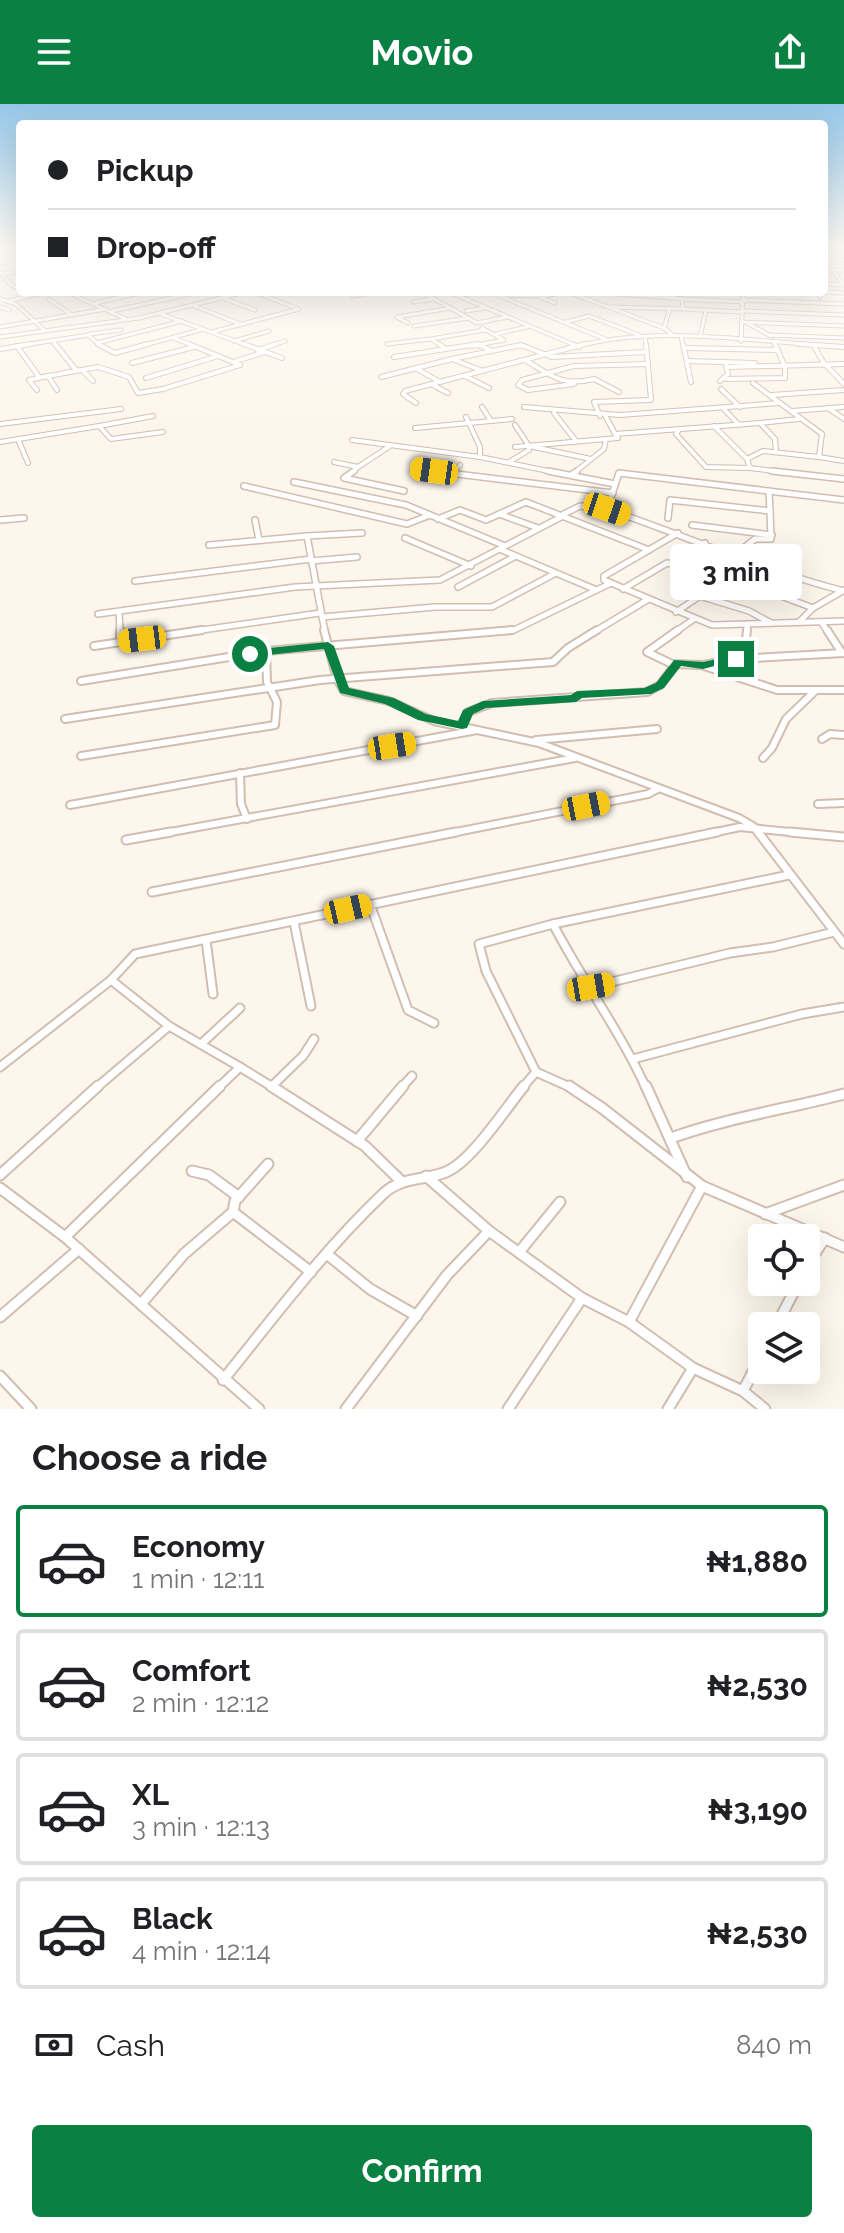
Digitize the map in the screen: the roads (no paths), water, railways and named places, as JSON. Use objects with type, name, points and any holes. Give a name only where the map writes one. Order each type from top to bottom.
[{"type":"street","points":[[16,306],[44,330]]},
{"type":"street","points":[[59,306],[72,315]]},
{"type":"street","points":[[100,306],[126,319]]},
{"type":"street","points":[[112,311],[135,306]]},
{"type":"street","points":[[0,337],[126,319],[188,306]]},
{"type":"street","points":[[194,306],[241,324]]},
{"type":"street","points":[[244,306],[255,310]]},
{"type":"street","points":[[212,332],[299,309],[291,306]]},
{"type":"street","points":[[394,357],[504,340],[447,306]]},
{"type":"street","points":[[480,306],[579,347]]},
{"type":"street","points":[[523,306],[605,339]]},
{"type":"street","points":[[605,306],[664,328],[674,336]]},
{"type":"street","points":[[741,341],[743,306]]},
{"type":"street","points":[[782,306],[784,312]]},
{"type":"street","points":[[0,307],[9,310]]},
{"type":"street","points":[[608,307],[844,315]]},
{"type":"street","points":[[408,323],[397,317],[451,308]]},
{"type":"street","points":[[466,311],[485,308]]},
{"type":"street","points":[[664,328],[670,308]]},
{"type":"street","points":[[2,326],[106,309]]},
{"type":"street","points":[[700,337],[706,310]]},
{"type":"street","points":[[579,312],[643,337]]},
{"type":"street","points":[[159,313],[282,358]]},
{"type":"street","points":[[565,323],[589,316]]},
{"type":"street","points":[[477,323],[507,317]]},
{"type":"street","points":[[414,326],[469,318]]},
{"type":"street","points":[[97,343],[182,321]]},
{"type":"street","points":[[441,321],[455,334]]},
{"type":"street","points":[[741,322],[844,326]]},
{"type":"street","points":[[747,323],[784,345]]},
{"type":"street","points":[[84,324],[91,329],[89,335]]},
{"type":"street","points":[[496,334],[531,327]]},
{"type":"street","points":[[89,335],[115,353],[205,329]]},
{"type":"street","points":[[0,349],[121,330]]},
{"type":"street","points":[[387,344],[485,330]]},
{"type":"street","points":[[234,341],[269,331]]},
{"type":"street","points":[[770,335],[844,338]]},
{"type":"street","points":[[681,336],[691,382]]},
{"type":"street","points":[[416,403],[404,393],[605,339],[681,336],[844,347]]},
{"type":"street","points":[[173,337],[236,361],[265,352]]},
{"type":"street","points":[[515,447],[618,438],[594,402],[651,400],[643,337]]},
{"type":"street","points":[[431,339],[447,348]]},
{"type":"street","points":[[53,341],[93,381]]},
{"type":"street","points":[[258,350],[285,341]]},
{"type":"street","points":[[478,344],[492,351],[499,350]]},
{"type":"street","points":[[720,381],[785,378],[784,366],[775,344]]},
{"type":"street","points":[[381,377],[521,345],[549,355],[646,352]]},
{"type":"street","points":[[17,346],[39,377]]},
{"type":"street","points":[[814,346],[844,387]]},
{"type":"street","points":[[132,363],[194,347]]},
{"type":"street","points":[[685,348],[778,350]]},
{"type":"street","points":[[146,378],[218,356]]},
{"type":"street","points":[[452,359],[483,371]]},
{"type":"street","points":[[525,360],[574,384]]},
{"type":"street","points":[[37,390],[29,381],[102,368],[126,375],[138,393],[229,370],[240,365],[236,361]]},
{"type":"street","points":[[687,361],[765,363]]},
{"type":"street","points":[[724,362],[729,367],[844,364]]},
{"type":"street","points":[[619,392],[594,379],[528,390],[518,385],[522,380],[574,366],[648,364]]},
{"type":"street","points":[[726,379],[729,367]]},
{"type":"street","points":[[417,369],[440,382]]},
{"type":"street","points":[[48,376],[57,390]]},
{"type":"street","points":[[465,376],[489,388]]},
{"type":"street","points":[[753,383],[822,434],[819,457]]},
{"type":"street","points":[[431,384],[448,393]]},
{"type":"street","points":[[770,395],[844,387]]},
{"type":"street","points":[[721,389],[740,407]]},
{"type":"street","points":[[524,407],[603,416],[780,403]]},
{"type":"street","points":[[482,407],[491,421]]},
{"type":"street","points":[[791,412],[844,407]]},
{"type":"street","points":[[723,408],[738,424]]},
{"type":"street","points":[[828,408],[844,419]]},
{"type":"street","points":[[0,424],[121,409]]},
{"type":"street","points":[[553,412],[576,441]]},
{"type":"street","points":[[0,442],[153,416]]},
{"type":"street","points":[[40,419],[50,433]]},
{"type":"street","points":[[415,428],[468,420],[512,419]]},
{"type":"street","points":[[615,434],[799,419]]},
{"type":"street","points":[[468,420],[480,447],[480,457]]},
{"type":"street","points":[[760,423],[775,439],[776,452]]},
{"type":"street","points":[[515,425],[529,446],[591,460]]},
{"type":"street","points":[[99,426],[111,439],[163,432]]},
{"type":"street","points":[[714,426],[747,459],[750,468]]},
{"type":"street","points":[[679,430],[676,434],[706,467],[750,468],[844,479]]},
{"type":"street","points":[[18,439],[28,463]]},
{"type":"street","points":[[571,475],[604,449],[606,439]]},
{"type":"street","points":[[352,440],[480,457],[615,484]]},
{"type":"street","points":[[328,489],[390,446]]},
{"type":"street","points":[[509,462],[529,450],[529,446]]},
{"type":"street","points":[[747,459],[763,451],[844,461]]},
{"type":"street","points":[[334,462],[358,467]]},
{"type":"street","points":[[451,473],[460,465]]},
{"type":"street","points":[[418,468],[613,493]]},
{"type":"street","points":[[607,509],[617,474],[623,473],[844,500]]},
{"type":"street","points":[[344,478],[404,491]]},
{"type":"street","points":[[294,482],[406,505],[504,548],[514,557],[595,590]]},
{"type":"street","points":[[244,486],[407,524],[430,515]]},
{"type":"street","points":[[327,503],[340,491]]},
{"type":"street","points":[[736,554],[755,539],[771,539],[769,491]]},
{"type":"street","points":[[373,514],[384,500]]},
{"type":"street","points":[[668,518],[667,501],[670,500],[770,511]]},
{"type":"street","points":[[438,519],[460,510],[486,520],[523,502],[649,550]]},
{"type":"street","points":[[98,614],[316,585],[440,580],[580,506],[607,509],[736,554],[743,561],[842,590]]},
{"type":"street","points":[[499,514],[538,528]]},
{"type":"street","points":[[0,520],[24,518]]},
{"type":"street","points":[[255,520],[259,540]]},
{"type":"street","points":[[692,525],[772,535]]},
{"type":"street","points":[[209,545],[362,533]]},
{"type":"street","points":[[678,533],[604,576],[604,580],[712,625],[844,621]]},
{"type":"street","points":[[307,536],[328,646],[337,679],[344,691],[389,701],[422,717],[528,740],[753,826],[844,837]]},
{"type":"street","points":[[405,538],[471,566]]},
{"type":"street","points":[[623,589],[705,543]]},
{"type":"street","points":[[135,581],[357,557]]},
{"type":"street","points":[[458,587],[514,557]]},
{"type":"street","points":[[676,612],[700,596],[701,589],[719,574],[743,561]]},
{"type":"street","points":[[671,563],[719,574],[813,608]]},
{"type":"street","points":[[94,646],[321,615],[435,607],[492,607],[554,574]]},
{"type":"street","points":[[81,681],[266,651],[514,630],[611,583]]},
{"type":"street","points":[[799,622],[813,608],[842,590]]},
{"type":"street","points":[[700,596],[749,611],[772,623]]},
{"type":"street","points":[[65,719],[337,679],[553,662],[568,648],[647,600]]},
{"type":"street","points":[[119,612],[120,642]]},
{"type":"street","points":[[695,619],[647,652],[675,665],[843,653]]},
{"type":"street","points":[[822,623],[843,653]]},
{"type":"street","points":[[716,661],[746,640],[747,625]]},
{"type":"street","points":[[81,756],[272,726],[277,721],[273,687],[267,682],[266,651]]},
{"type":"street","points":[[462,726],[468,712],[492,703],[647,692],[660,685],[675,665]]},
{"type":"street","points":[[703,665],[777,690],[844,690]]},
{"type":"street","points":[[763,758],[774,749],[778,732],[797,705],[815,691]]},
{"type":"street","points":[[70,805],[481,729]]},
{"type":"street","points":[[528,740],[657,729]]},
{"type":"street","points":[[822,739],[830,734],[844,735]]},
{"type":"street","points":[[126,840],[577,757]]},
{"type":"street","points":[[240,773],[241,804],[247,819]]},
{"type":"street","points":[[152,892],[648,794],[659,788]]},
{"type":"street","points":[[818,804],[844,803]]},
{"type":"street","points":[[753,826],[844,944]]},
{"type":"street","points":[[0,1067],[111,980],[135,954],[753,826]]},
{"type":"street","points":[[789,875],[553,924],[483,941],[478,946],[486,971],[536,1072],[586,1096],[616,1116],[666,1162],[702,1186],[763,1215],[844,1247]]},
{"type":"street","points":[[370,904],[408,1010],[434,1023]]},
{"type":"street","points":[[294,922],[311,1006]]},
{"type":"street","points":[[553,924],[574,965],[591,987],[633,1059],[687,1177]]},
{"type":"street","points":[[591,987],[730,953],[773,947],[834,932]]},
{"type":"street","points":[[206,940],[213,994]]},
{"type":"street","points":[[111,980],[126,994],[151,1008],[169,1026],[357,1141],[401,1181]]},
{"type":"street","points":[[633,1059],[802,1014],[844,1007]]},
{"type":"street","points":[[201,1044],[240,1008]]},
{"type":"street","points":[[0,1175],[116,1068],[169,1026]]},
{"type":"street","points":[[271,1087],[303,1056],[314,1039]]},
{"type":"street","points":[[65,1237],[240,1067]]},
{"type":"street","points":[[441,1187],[447,1172],[469,1153],[536,1072]]},
{"type":"street","points":[[357,1141],[412,1076]]},
{"type":"street","points":[[671,1138],[713,1123],[779,1111],[844,1094]]},
{"type":"street","points":[[141,1304],[157,1282],[216,1223],[233,1212],[239,1197],[268,1164]]},
{"type":"street","points":[[192,1171],[209,1175],[239,1197]]},
{"type":"street","points":[[223,1380],[311,1272],[385,1192],[401,1181],[447,1172]]},
{"type":"street","points":[[426,1176],[489,1231],[582,1298],[629,1322],[693,1368],[743,1391],[765,1409]]},
{"type":"street","points":[[763,1215],[844,1185]]},
{"type":"street","points":[[629,1322],[702,1186]]},
{"type":"street","points":[[0,1188],[65,1237],[259,1409]]},
{"type":"street","points":[[520,1251],[560,1202]]},
{"type":"street","points":[[233,1212],[311,1272]]},
{"type":"street","points":[[346,1409],[447,1275],[489,1231]]},
{"type":"street","points":[[820,1246],[825,1238]]},
{"type":"street","points":[[0,1317],[79,1249]]},
{"type":"street","points":[[328,1255],[387,1302],[417,1316]]},
{"type":"street","points":[[508,1409],[582,1298]]},
{"type":"street","points":[[668,1409],[693,1368]]},
{"type":"street","points":[[0,1376],[31,1409]]},
{"type":"street","points":[[743,1391],[748,1381]]}]
